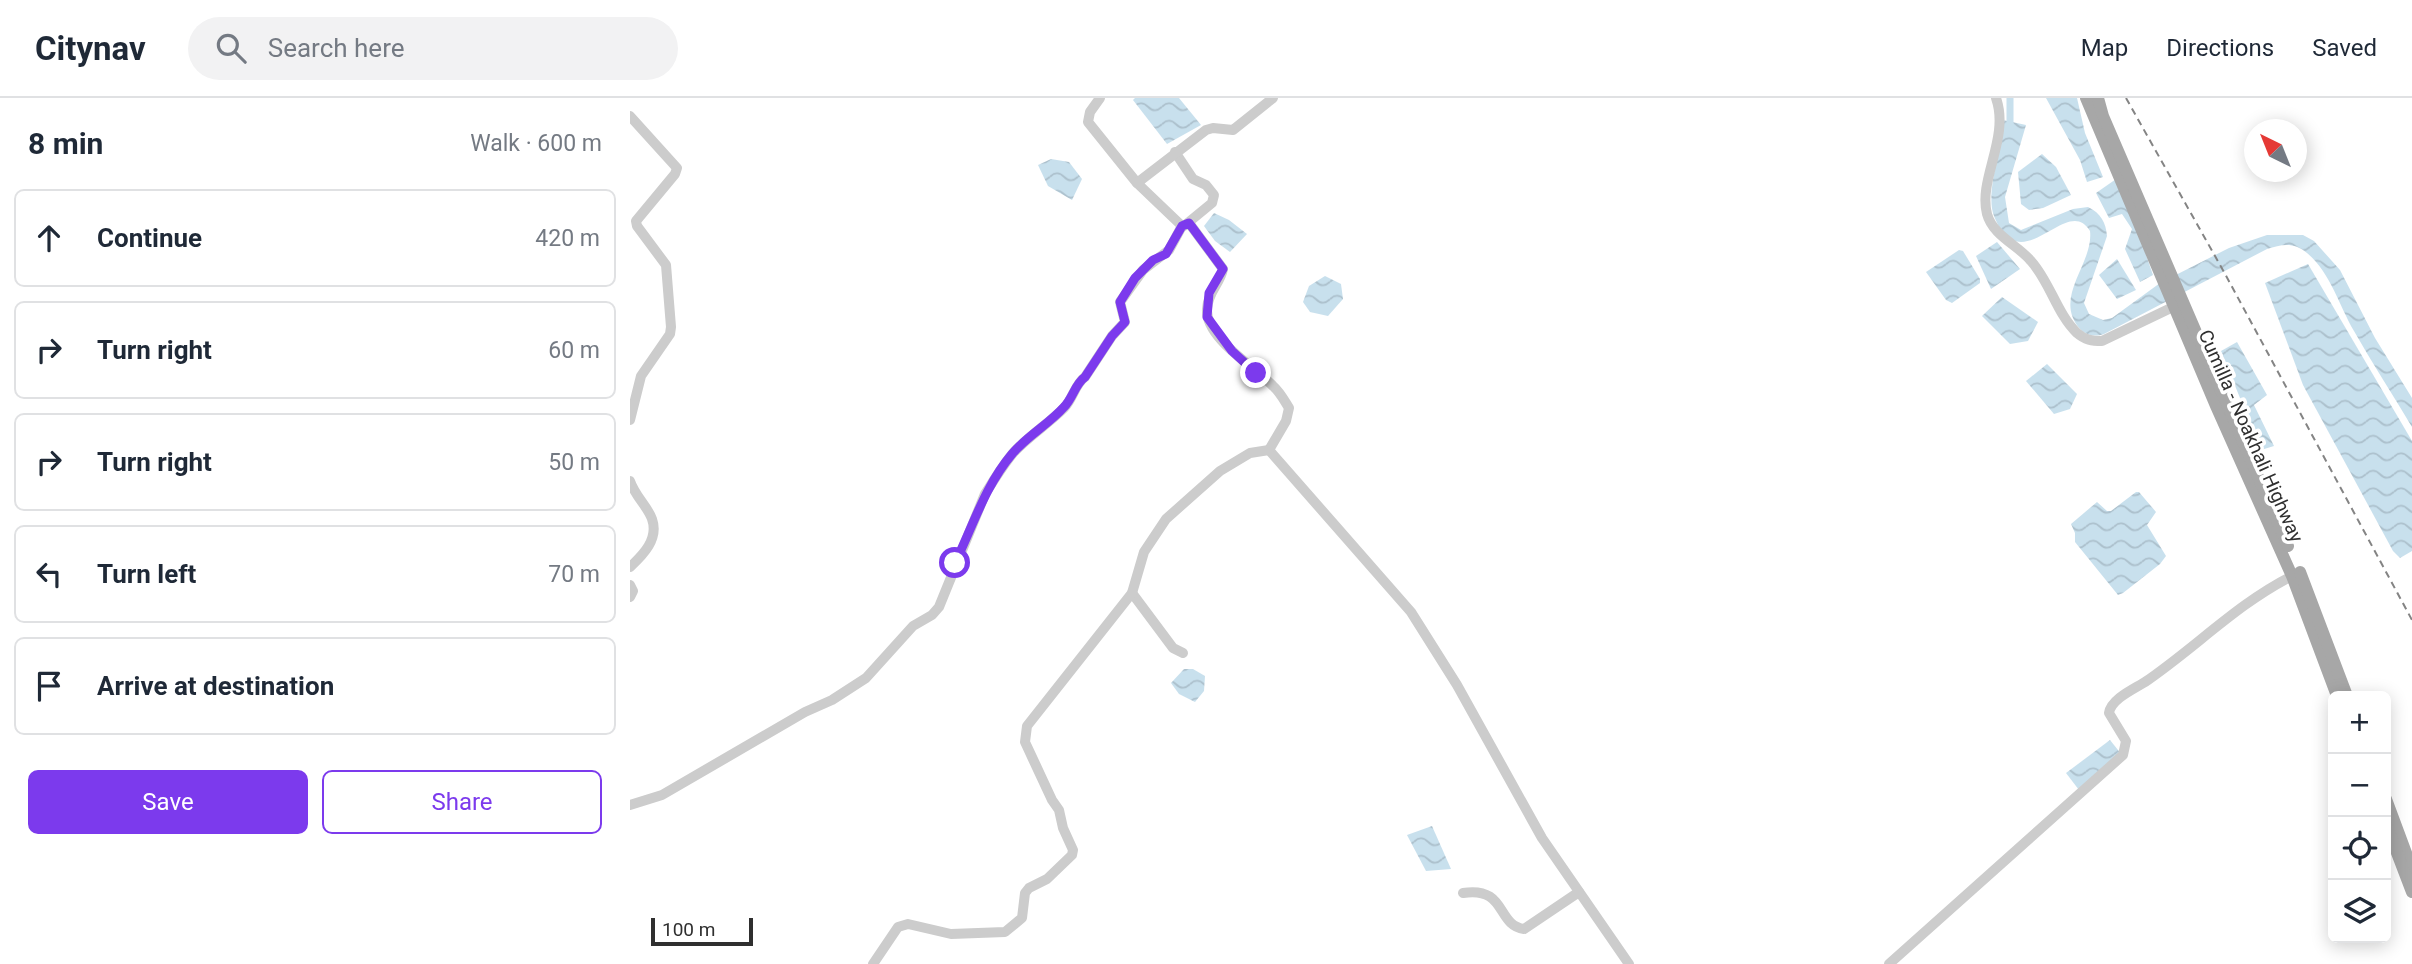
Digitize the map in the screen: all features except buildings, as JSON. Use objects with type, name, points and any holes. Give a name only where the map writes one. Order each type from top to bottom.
[{"type":"main road","points":[[2086,98],[2131,193]]},
{"type":"main road","points":[[2098,98],[2131,193]]},
{"type":"main road","name":"Cumilla - Noakhali Highway","points":[[2131,193],[2327,656],[2336,691]]},
{"type":"main road","points":[[2179,305],[2300,572],[2327,656],[2344,691]]},
{"type":"main road","points":[[2391,812],[2412,869]]},
{"type":"main road","points":[[2391,837],[2412,892]]},
{"type":"street","points":[[1100,98],[1090,112],[1088,122],[1137,183],[1186,225],[1223,269],[1209,293],[1207,317],[1210,325],[1232,351],[1272,385],[1289,408],[1286,421],[1269,450]]},
{"type":"street","points":[[1137,183],[1206,130],[1213,128],[1227,131],[1239,127],[1273,98]]},
{"type":"street","points":[[1996,98],[1999,132],[1986,196],[1987,215],[1997,231],[2031,260],[2073,329],[2090,341],[2102,341],[2179,305]]},
{"type":"street","points":[[630,116],[677,168],[636,221],[666,265],[671,327],[670,334],[641,376],[630,420]]},
{"type":"street","points":[[630,806],[662,795],[805,712],[832,700],[866,678],[913,626],[932,615],[939,607],[985,494],[995,477],[1013,453],[1064,408],[1076,393],[1080,381],[1125,322],[1120,302],[1130,286],[1153,260],[1166,254],[1186,225],[1212,203],[1214,195],[1206,185],[1193,179],[1175,152]]},
{"type":"street","points":[[873,964],[898,927],[903,924],[951,934],[1005,933],[1022,918],[1025,892],[1036,883],[1047,879],[1072,855],[1073,850],[1063,828],[1059,810],[1024,742],[1027,726],[1132,593],[1144,552],[1166,519],[1220,471],[1250,453],[1269,450]]},
{"type":"street","points":[[1269,450],[1411,612],[1457,685],[1509,783],[1542,838],[1629,964]]},
{"type":"street","points":[[630,481],[653,520],[652,540],[645,552],[630,567]]},
{"type":"street","points":[[1889,964],[2123,755],[2126,741],[2109,713],[2113,704],[2154,676],[2256,596],[2292,576]]},
{"type":"street","points":[[630,585],[633,591],[630,597]]},
{"type":"street","points":[[1132,593],[1173,648],[1183,653]]},
{"type":"street","points":[[1463,893],[1477,891],[1487,894],[1516,927],[1524,929],[1579,892]]},
{"type":"water","points":[[1179,98],[1201,125],[1167,144],[1133,100]]},
{"type":"water","points":[[2046,98],[2077,98],[2085,133],[2103,177],[2087,182],[2080,160]]},
{"type":"water","points":[[2003,120],[2026,125],[2005,197],[2009,223],[2021,230],[2073,209],[2088,207],[2099,215],[2104,223],[2107,236],[2084,303],[2089,314],[2103,320],[2112,318],[2160,283],[2229,248],[2267,235],[2303,235],[2314,241],[2340,270],[2375,338],[2412,398],[2412,427],[2354,331],[2322,270],[2307,253],[2293,246],[2283,245],[2267,249],[2104,334],[2091,335],[2080,329],[2070,305],[2090,243],[2090,231],[2080,222],[2069,222],[2030,240],[2017,242],[2005,235],[1994,216],[1991,195]]},
{"type":"water","points":[[2042,154],[2056,167],[2071,195],[2043,208],[2029,210],[2021,204],[2018,172]]},
{"type":"water","points":[[1051,159],[1069,162],[1082,179],[1072,200],[1048,186],[1038,165]]},
{"type":"water","points":[[2119,177],[2153,275],[2140,282],[2125,249],[2132,229],[2122,214],[2109,218],[2096,193]]},
{"type":"water","points":[[1214,213],[1229,220],[1247,234],[1230,252],[1215,241],[1204,226]]},
{"type":"water","points":[[1997,242],[2020,269],[1991,289],[1976,256]]},
{"type":"water","points":[[1959,250],[1963,251],[1980,283],[1952,303],[1946,300],[1926,272]]},
{"type":"water","points":[[2117,259],[2136,290],[2117,299],[2099,275]]},
{"type":"water","points":[[2308,264],[2412,441],[2412,551],[2400,558],[2393,551],[2303,385],[2265,283]]},
{"type":"water","points":[[1325,276],[1341,284],[1343,299],[1328,316],[1310,312],[1303,302],[1309,286]]},
{"type":"water","points":[[2002,297],[2038,322],[2028,341],[2010,344],[1982,316]]},
{"type":"water","points":[[2237,342],[2267,395],[2254,405],[2274,446],[2261,450],[2221,351]]},
{"type":"water","points":[[2047,364],[2077,394],[2070,409],[2054,414],[2026,381]]},
{"type":"water","points":[[2139,492],[2156,512],[2147,525],[2166,556],[2160,564],[2118,595],[2075,542],[2071,524],[2097,502],[2107,511],[2111,511]]},
{"type":"water","points":[[1184,669],[1193,669],[1205,676],[1204,691],[1195,702],[1179,694],[1171,683]]},
{"type":"water","points":[[2110,740],[2122,755],[2079,790],[2066,773]]},
{"type":"water","points":[[1432,826],[1451,869],[1426,871],[1407,835]]},
{"type":"waterway","points":[[2010,98],[2010,129]]},
{"type":"railway","points":[[2126,98],[2224,272],[2412,620]]},
{"type":"route","points":[[955,563],[995,477],[1013,453],[1064,408],[1076,393],[1080,381],[1125,322],[1120,302],[1135,278],[1153,260],[1166,254],[1182,226],[1189,223],[1223,269],[1222,275],[1209,293],[1207,317],[1210,325],[1232,351],[1256,373]]}]
